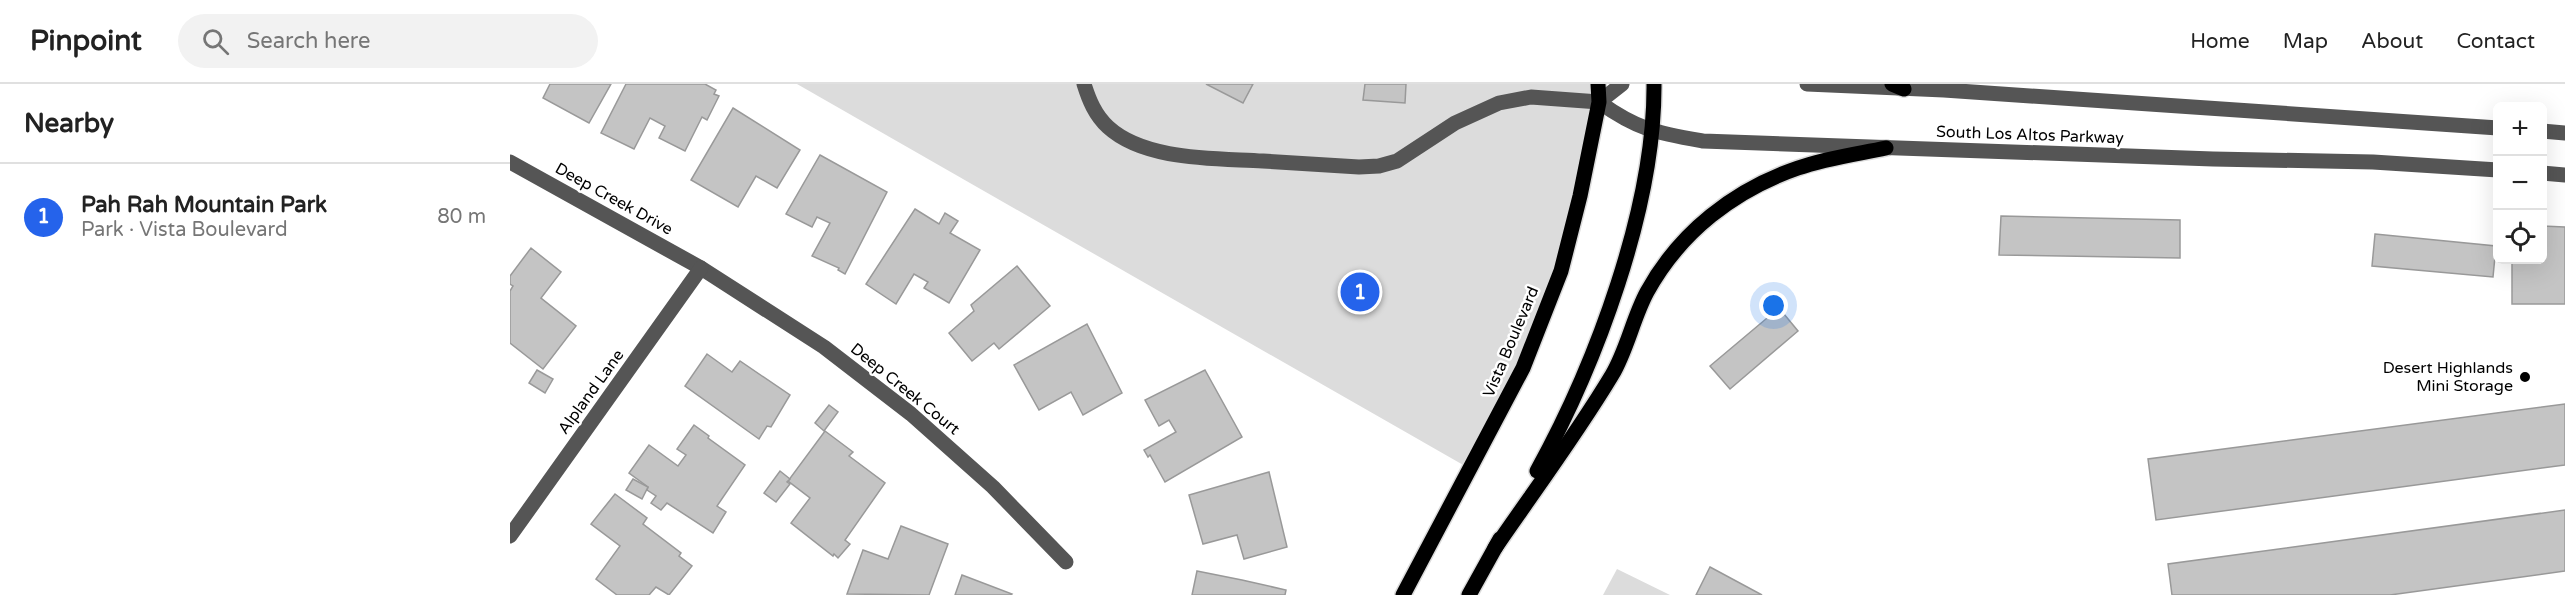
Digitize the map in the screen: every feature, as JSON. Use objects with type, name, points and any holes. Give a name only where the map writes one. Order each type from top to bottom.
[{"type":"main road","name":"Vista Boulevard","points":[[1402,595],[1523,368],[1561,271],[1580,196],[1599,102],[1598,84]]},
{"type":"main road","points":[[1469,595],[1540,467],[1587,371],[1644,186],[1654,84]]},
{"type":"main road","points":[[1495,548],[1613,373],[1647,292],[1667,260],[1689,234],[1718,209],[1756,186],[1799,168],[1886,148]]},
{"type":"street","points":[[1084,84],[1096,115],[1109,128],[1143,147],[1166,153],[1203,157],[1359,167],[1379,166],[1396,161],[1455,123],[1499,103],[1531,97],[1599,102],[1622,84]]},
{"type":"street","points":[[1807,84],[1898,86],[2493,128]]},
{"type":"street","name":"South Los Altos Parkway","points":[[1599,102],[1622,119],[1650,132],[1703,141],[2373,162],[2493,170]]},
{"type":"street","points":[[2547,131],[2565,133]]},
{"type":"street","name":"Deep Creek Drive","points":[[510,162],[701,268]]},
{"type":"street","points":[[2547,173],[2565,175]]},
{"type":"street","name":"Alpland Lane","points":[[510,536],[701,268]]},
{"type":"street","name":"Deep Creek Court","points":[[701,268],[824,347],[912,414],[993,487],[1066,562]]},
{"type":"shaded area","points":[[797,84],[1596,84],[1573,254],[1472,470]]},
{"type":"shaded area","points":[[1617,569],[1670,595],[1603,595]]},
{"type":"building","points":[[550,84],[611,84],[589,123],[543,98]]},
{"type":"building","points":[[626,84],[705,84],[716,90],[714,94],[719,96],[707,120],[702,117],[685,151],[659,138],[665,126],[650,118],[634,149],[601,133]]},
{"type":"building","points":[[1206,84],[1253,84],[1243,103]]},
{"type":"building","points":[[1365,84],[1406,84],[1405,103],[1363,100]]},
{"type":"building","points":[[733,108],[800,150],[777,188],[756,176],[738,207],[691,180]]},
{"type":"building","points":[[820,155],[887,192],[845,274],[838,270],[839,268],[812,256],[830,223],[817,217],[812,227],[786,214]]},
{"type":"building","points":[[915,209],[939,224],[945,213],[958,221],[950,233],[980,250],[949,303],[924,288],[928,282],[914,274],[896,304],[866,284]]},
{"type":"building","points":[[2001,216],[2180,220],[2180,258],[1999,255]]},
{"type":"building","points":[[2547,226],[2565,227],[2565,304],[2512,304],[2512,264],[2547,264]]},
{"type":"building","points":[[2375,234],[2493,246],[2493,277],[2372,266]]},
{"type":"building","points":[[531,248],[561,272],[541,298],[576,326],[543,369],[510,343],[510,291],[513,286],[510,284],[510,276]]},
{"type":"building","points":[[1017,266],[1050,306],[999,349],[994,343],[972,361],[949,333],[974,311],[971,305]]},
{"type":"building","points":[[1779,308],[1798,331],[1730,389],[1710,366]]},
{"type":"building","points":[[1087,324],[1122,393],[1083,415],[1071,392],[1039,410],[1014,365]]},
{"type":"building","points":[[707,354],[732,372],[740,361],[790,395],[771,427],[767,426],[759,439],[685,386]]},
{"type":"building","points":[[537,370],[553,379],[545,393],[529,383]]},
{"type":"building","points":[[1205,370],[1242,437],[1165,482],[1150,455],[1148,457],[1144,450],[1176,432],[1169,420],[1159,426],[1145,400]]},
{"type":"building","points":[[2565,404],[2565,465],[2156,520],[2148,459]]},
{"type":"building","points":[[829,405],[838,412],[824,431],[815,423]]},
{"type":"building","points":[[694,425],[745,465],[717,506],[726,512],[713,533],[667,503],[661,510],[651,503],[656,496],[629,473],[649,445],[678,466],[686,455],[677,449]]},
{"type":"building","points":[[825,431],[853,452],[849,456],[885,483],[845,540],[850,544],[838,558],[791,523],[810,498],[788,481]]},
{"type":"building","points":[[780,471],[790,479],[787,482],[790,484],[776,502],[764,493]]},
{"type":"building","points":[[1269,472],[1287,547],[1244,559],[1237,535],[1203,544],[1189,495]]},
{"type":"building","points":[[633,479],[648,487],[642,499],[626,490]]},
{"type":"building","points":[[615,494],[647,518],[643,524],[681,553],[679,556],[692,566],[669,595],[656,587],[649,595],[617,595],[596,579],[620,546],[591,524]]},
{"type":"building","points":[[2565,510],[2565,571],[2390,595],[2172,595],[2168,564]]},
{"type":"building","points":[[901,526],[948,544],[929,595],[847,594],[863,550],[888,559]]},
{"type":"building","points":[[1710,567],[1762,595],[1696,595]]},
{"type":"building","points":[[1197,571],[1286,590],[1285,595],[1192,595]]},
{"type":"building","points":[[962,575],[1012,594],[955,595]]},
{"type":"place","name":"Pah Rah Mountain Park","points":[[1360,292]]},
{"type":"place","name":"Desert Highlands Mini Storage","points":[[2525,377]]}]
